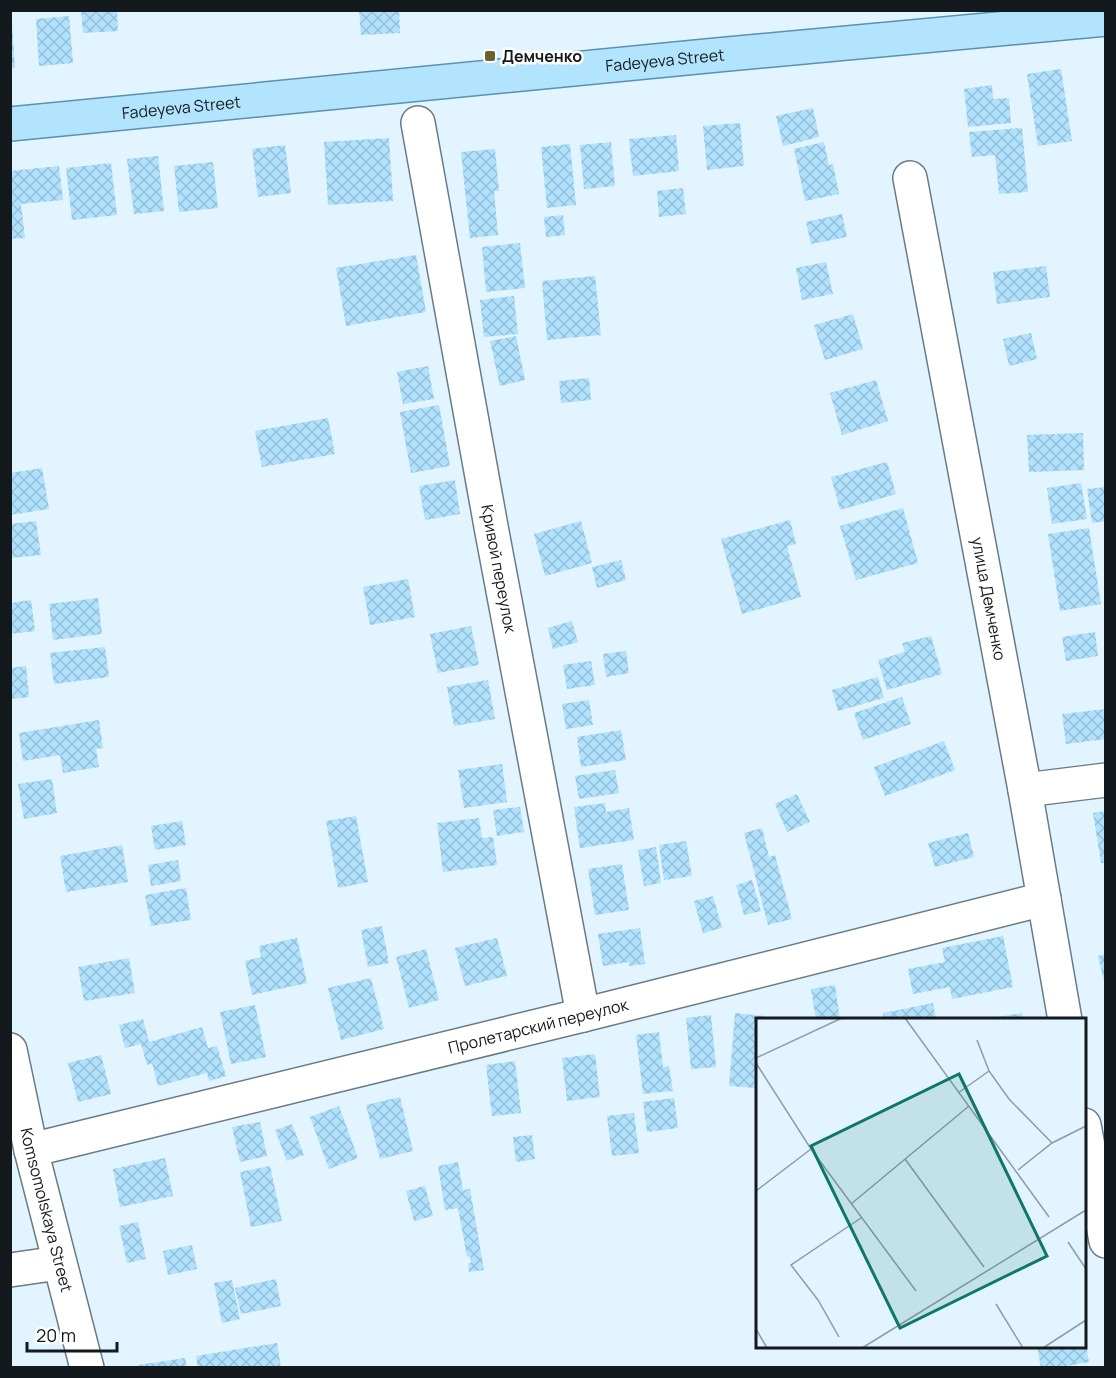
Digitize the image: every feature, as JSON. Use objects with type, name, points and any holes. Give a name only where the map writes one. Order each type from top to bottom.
[{"type":"main road","name":"Fadeyeva Street","points":[[10,124],[1106,19]]},
{"type":"street","name":"Кривой переулок","points":[[418,123],[583,1015]]},
{"type":"street","name":"улица Демченко","points":[[910,178],[1025,790],[1065,1018]]},
{"type":"street","points":[[1025,790],[1106,780]]},
{"type":"street","name":"Пролетарский переулок","points":[[31,1150],[1044,899]]},
{"type":"street","name":"Komsomolskaya Street","points":[[10,1050],[31,1150],[87,1368]]},
{"type":"street","points":[[1086,1136],[1106,1241]]},
{"type":"street","points":[[10,1270],[59,1263]]},
{"type":"building","points":[[81,10],[117,10],[118,31],[83,33]]},
{"type":"building","points":[[359,10],[399,10],[400,33],[361,35]]},
{"type":"building","points":[[69,16],[73,63],[39,66],[36,19]]},
{"type":"building","points":[[10,23],[12,23],[15,68],[10,68]]},
{"type":"building","points":[[1061,69],[1072,141],[1038,146],[1027,74]]},
{"type":"building","points":[[992,85],[993,99],[1009,98],[1011,123],[968,127],[964,89]]},
{"type":"building","points":[[813,108],[819,137],[783,146],[776,116]]},
{"type":"building","points":[[740,123],[744,166],[707,170],[703,126]]},
{"type":"building","points":[[1022,128],[1028,192],[999,194],[995,155],[972,157],[969,132]]},
{"type":"building","points":[[676,135],[679,171],[633,176],[629,139]]},
{"type":"building","points":[[389,138],[393,201],[328,205],[324,142]]},
{"type":"building","points":[[611,142],[615,186],[584,189],[580,145]]},
{"type":"building","points":[[824,142],[829,165],[833,164],[839,194],[805,201],[794,149]]},
{"type":"building","points":[[570,144],[576,205],[547,208],[541,147]]},
{"type":"building","points":[[285,145],[291,193],[258,197],[252,149]]},
{"type":"building","points":[[495,149],[499,191],[494,191],[498,235],[470,238],[461,152]]},
{"type":"building","points":[[158,156],[164,211],[134,214],[127,159]]},
{"type":"building","points":[[213,162],[218,208],[179,212],[174,166]]},
{"type":"building","points":[[111,163],[117,215],[72,220],[66,168]]},
{"type":"building","points":[[59,166],[63,200],[21,204],[25,238],[10,239],[10,171]]},
{"type":"building","points":[[683,188],[686,214],[659,217],[657,191]]},
{"type":"building","points":[[842,214],[847,237],[811,244],[806,222]]},
{"type":"building","points":[[563,215],[565,235],[546,237],[544,217]]},
{"type":"building","points":[[520,243],[525,288],[486,292],[482,247]]},
{"type":"building","points":[[416,255],[426,312],[346,326],[336,268]]},
{"type":"building","points":[[826,262],[833,294],[802,300],[796,268]]},
{"type":"building","points":[[1046,266],[1050,297],[997,304],[993,272]]},
{"type":"building","points":[[595,276],[601,335],[547,340],[542,281]]},
{"type":"building","points":[[514,296],[518,334],[484,337],[480,300]]},
{"type":"building","points":[[853,314],[863,349],[825,360],[814,325]]},
{"type":"building","points":[[1031,333],[1037,359],[1009,366],[1003,339]]},
{"type":"building","points":[[516,336],[525,380],[500,386],[490,341]]},
{"type":"building","points":[[428,366],[434,399],[403,404],[397,372]]},
{"type":"building","points":[[589,378],[591,400],[561,403],[559,381]]},
{"type":"building","points":[[876,380],[888,421],[842,435],[830,393]]},
{"type":"building","points":[[439,405],[450,466],[411,473],[400,412]]},
{"type":"building","points":[[328,418],[335,454],[262,467],[255,431]]},
{"type":"building","points":[[1083,433],[1084,470],[1029,472],[1027,435]]},
{"type":"building","points":[[887,462],[896,494],[840,510],[831,477]]},
{"type":"building","points":[[42,468],[49,509],[10,515],[10,473]]},
{"type":"building","points":[[455,480],[460,514],[425,520],[419,486]]},
{"type":"building","points":[[1081,483],[1087,519],[1052,524],[1047,488]]},
{"type":"building","points":[[1106,487],[1106,521],[1092,523],[1087,489]]},
{"type":"building","points":[[903,508],[918,563],[856,580],[840,526]]},
{"type":"building","points":[[790,520],[796,544],[787,546],[801,597],[742,614],[721,539]]},
{"type":"building","points":[[36,521],[41,555],[10,558],[10,524]]},
{"type":"building","points":[[581,521],[592,563],[545,576],[534,534]]},
{"type":"building","points":[[1089,528],[1101,604],[1060,611],[1048,534]]},
{"type":"building","points":[[621,560],[626,580],[597,588],[592,567]]},
{"type":"building","points":[[408,579],[415,617],[370,625],[363,587]]},
{"type":"building","points":[[98,598],[102,634],[53,640],[49,604]]},
{"type":"building","points":[[31,600],[35,631],[10,634],[10,603]]},
{"type":"building","points":[[572,621],[578,642],[553,649],[548,628]]},
{"type":"building","points":[[471,626],[479,665],[438,673],[430,634]]},
{"type":"building","points":[[1095,632],[1098,656],[1066,661],[1062,637]]},
{"type":"building","points":[[931,636],[942,674],[887,690],[878,660],[905,652],[902,643]]},
{"type":"building","points":[[105,647],[109,677],[54,684],[50,653]]},
{"type":"building","points":[[626,651],[629,673],[606,677],[603,654]]},
{"type":"building","points":[[591,661],[595,685],[567,689],[563,665]]},
{"type":"building","points":[[26,666],[29,697],[10,699],[10,668]]},
{"type":"building","points":[[878,677],[884,698],[838,711],[832,690]]},
{"type":"building","points":[[488,680],[495,719],[454,726],[447,687]]},
{"type":"building","points":[[902,697],[911,724],[863,740],[854,713]]},
{"type":"building","points":[[589,700],[593,725],[566,729],[562,704]]},
{"type":"building","points":[[1106,709],[1106,739],[1066,744],[1062,714]]},
{"type":"building","points":[[99,720],[103,748],[96,749],[99,767],[63,773],[60,755],[23,761],[19,733]]},
{"type":"building","points":[[621,730],[626,760],[581,767],[577,737]]},
{"type":"building","points":[[944,741],[955,770],[885,796],[874,767]]},
{"type":"building","points":[[502,764],[507,802],[464,808],[458,770]]},
{"type":"building","points":[[615,770],[619,793],[579,799],[575,776]]},
{"type":"building","points":[[52,779],[57,813],[24,819],[18,784]]},
{"type":"building","points":[[797,794],[810,822],[787,832],[775,804]]},
{"type":"building","points":[[605,803],[606,812],[629,808],[634,840],[580,848],[574,807]]},
{"type":"building","points":[[520,807],[524,832],[497,836],[493,810]]},
{"type":"building","points":[[1106,811],[1106,863],[1101,863],[1093,813]]},
{"type":"building","points":[[356,816],[368,882],[338,888],[326,821]]},
{"type":"building","points":[[479,818],[482,838],[493,837],[497,865],[443,872],[437,823]]},
{"type":"building","points":[[182,821],[186,845],[155,850],[151,826]]},
{"type":"building","points":[[762,828],[769,857],[775,855],[792,919],[768,925],[744,833]]},
{"type":"building","points":[[968,833],[974,857],[935,867],[928,843]]},
{"type":"building","points":[[686,841],[692,876],[664,880],[659,845]]},
{"type":"building","points":[[122,845],[128,882],[66,892],[60,856]]},
{"type":"building","points":[[656,847],[661,883],[644,886],[638,850]]},
{"type":"building","points":[[178,860],[181,881],[151,886],[148,865]]},
{"type":"building","points":[[622,864],[629,910],[595,915],[588,869]]},
{"type":"building","points":[[752,880],[761,911],[744,915],[736,885]]},
{"type":"building","points":[[186,888],[191,920],[151,926],[145,895]]},
{"type":"building","points":[[713,896],[722,928],[703,933],[694,901]]},
{"type":"building","points":[[382,926],[389,963],[368,967],[361,930]]},
{"type":"building","points":[[640,928],[645,964],[629,966],[629,962],[603,966],[598,934]]},
{"type":"building","points":[[1003,936],[1013,987],[952,999],[950,987],[913,994],[908,969],[945,962],[942,948]]},
{"type":"building","points":[[297,938],[307,983],[252,995],[245,961],[261,957],[259,946]]},
{"type":"building","points":[[497,938],[507,976],[465,986],[455,948]]},
{"type":"building","points":[[426,949],[439,1000],[409,1008],[396,957]]},
{"type":"building","points":[[1106,954],[1106,981],[1104,981],[1098,956]]},
{"type":"building","points":[[129,958],[135,993],[84,1001],[78,967]]},
{"type":"building","points":[[371,978],[384,1029],[341,1040],[328,988]]},
{"type":"building","points":[[835,985],[840,1018],[816,1018],[811,989]]},
{"type":"building","points":[[933,1003],[936,1018],[884,1018],[883,1013]]},
{"type":"building","points":[[255,1005],[266,1057],[231,1064],[220,1012]]},
{"type":"building","points":[[735,1013],[764,1016],[764,1018],[756,1018],[756,1088],[729,1086]]},
{"type":"building","points":[[1022,1013],[1023,1018],[997,1018]]},
{"type":"building","points":[[711,1015],[716,1067],[691,1069],[686,1018]]},
{"type":"building","points":[[143,1019],[149,1042],[202,1027],[208,1048],[217,1046],[226,1076],[209,1081],[207,1073],[158,1086],[152,1063],[147,1065],[141,1044],[125,1048],[119,1025]]},
{"type":"building","points":[[659,1032],[663,1067],[669,1066],[673,1091],[643,1094],[636,1035]]},
{"type":"building","points":[[595,1054],[600,1097],[567,1101],[562,1058]]},
{"type":"building","points":[[101,1055],[111,1094],[78,1102],[68,1063]]},
{"type":"building","points":[[515,1061],[521,1113],[492,1116],[486,1065]]},
{"type":"building","points":[[400,1097],[413,1151],[380,1159],[366,1105]]},
{"type":"building","points":[[674,1098],[678,1128],[647,1132],[643,1102]]},
{"type":"building","points":[[339,1106],[358,1158],[329,1169],[310,1117]]},
{"type":"building","points":[[634,1113],[639,1153],[612,1156],[607,1116]]},
{"type":"building","points":[[260,1122],[267,1156],[240,1162],[232,1127]]},
{"type":"building","points":[[292,1124],[304,1155],[287,1161],[275,1130]]},
{"type":"building","points":[[532,1135],[535,1159],[516,1162],[513,1137]]},
{"type":"building","points":[[165,1158],[173,1196],[120,1207],[113,1169]]},
{"type":"building","points":[[458,1162],[463,1190],[470,1189],[484,1270],[469,1272],[470,1256],[467,1257],[458,1208],[445,1210],[438,1166]]},
{"type":"building","points":[[270,1166],[282,1221],[251,1227],[240,1172]]},
{"type":"building","points":[[425,1186],[433,1216],[414,1221],[406,1191]]},
{"type":"building","points":[[138,1222],[146,1259],[127,1263],[119,1226]]},
{"type":"building","points":[[192,1245],[197,1269],[168,1275],[163,1251]]},
{"type":"building","points":[[276,1279],[281,1306],[241,1314],[235,1288]]},
{"type":"building","points":[[232,1280],[240,1319],[222,1323],[214,1283]]},
{"type":"building","points":[[277,1343],[281,1368],[198,1368],[196,1356]]},
{"type":"building","points":[[1086,1346],[1089,1362],[1041,1368],[1037,1348],[1086,1348]]},
{"type":"building","points":[[185,1358],[187,1368],[139,1368],[138,1365]]},
{"type":"place","name":"Демченко","points":[[490,56]]}]
